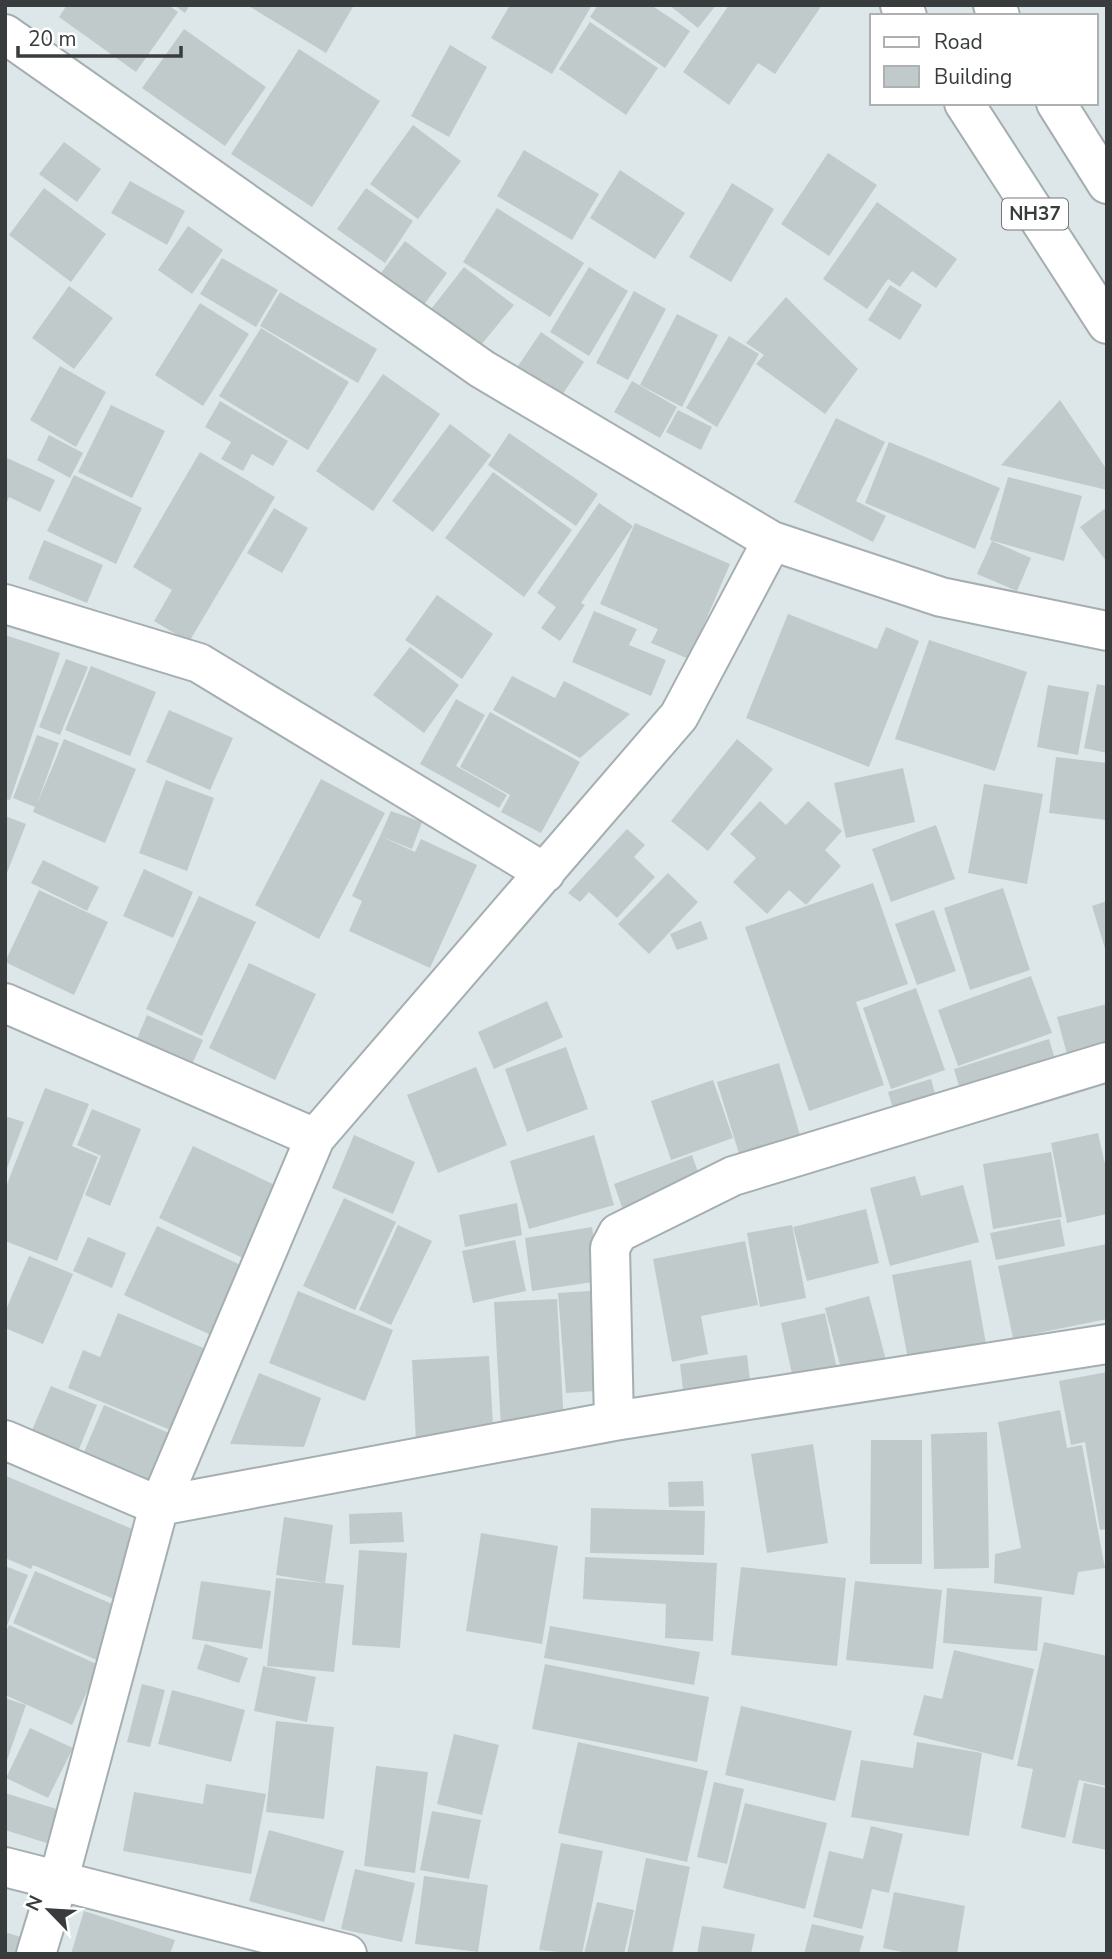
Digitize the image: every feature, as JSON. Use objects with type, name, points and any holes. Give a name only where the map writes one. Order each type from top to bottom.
[{"type":"main road","points":[[5,34],[482,369],[772,541],[941,597],[1107,631]]},
{"type":"main road","name":"NH37","points":[[965,105],[1107,324]]},
{"type":"main road","points":[[1057,105],[1107,184]]},
{"type":"main road","points":[[36,1954],[58,1882],[159,1506],[315,1138],[679,716],[772,541]]},
{"type":"main road","points":[[5,604],[199,663],[545,873]]},
{"type":"main road","points":[[5,1003],[315,1138]]},
{"type":"main road","points":[[614,1421],[610,1248],[618,1233],[733,1177],[1107,1062]]},
{"type":"main road","points":[[5,1440],[159,1506],[614,1421],[1107,1344]]},
{"type":"main road","points":[[5,1867],[347,1954]]},
{"type":"building","points":[[67,5],[168,5],[178,12],[136,72],[59,17]]},
{"type":"building","points":[[174,5],[190,5],[185,13]]},
{"type":"building","points":[[247,5],[354,5],[326,53]]},
{"type":"building","points":[[510,5],[592,5],[552,74],[491,38]]},
{"type":"building","points":[[598,5],[651,5],[690,31],[665,68],[590,17]]},
{"type":"building","points":[[669,5],[716,5],[698,28]]},
{"type":"building","points":[[729,5],[822,5],[775,74],[758,63],[729,105],[683,72]]},
{"type":"building","points":[[590,22],[658,68],[626,115],[559,69]]},
{"type":"building","points":[[184,29],[266,87],[225,146],[142,88]]},
{"type":"building","points":[[450,45],[487,67],[449,137],[411,116]]},
{"type":"building","points":[[299,49],[380,101],[312,207],[231,154]]},
{"type":"building","points":[[413,125],[461,161],[418,219],[370,184]]},
{"type":"building","points":[[64,142],[101,169],[77,202],[39,174]]},
{"type":"building","points":[[524,150],[599,194],[572,240],[497,196]]},
{"type":"building","points":[[828,153],[877,185],[829,256],[781,224]]},
{"type":"building","points":[[620,170],[685,213],[655,259],[590,218]]},
{"type":"building","points":[[130,181],[185,211],[167,245],[111,213]]},
{"type":"building","points":[[732,183],[774,209],[731,282],[689,257]]},
{"type":"building","points":[[44,188],[106,234],[71,282],[9,235]]},
{"type":"building","points":[[366,188],[413,221],[385,263],[337,229]]},
{"type":"building","points":[[877,202],[957,259],[936,288],[912,271],[900,287],[888,279],[867,309],[823,279]]},
{"type":"building","points":[[497,208],[584,263],[550,317],[463,262]]},
{"type":"building","points":[[188,226],[223,250],[192,294],[158,270]]},
{"type":"building","points":[[405,241],[447,273],[423,306],[381,273]]},
{"type":"building","points":[[222,258],[278,290],[256,327],[200,294]]},
{"type":"building","points":[[464,267],[514,305],[476,351],[428,313]]},
{"type":"building","points":[[589,267],[628,291],[589,356],[550,332]]},
{"type":"building","points":[[890,285],[922,305],[900,340],[868,320]]},
{"type":"building","points":[[69,286],[113,318],[74,369],[32,338]]},
{"type":"building","points":[[634,291],[666,309],[628,380],[596,363]]},
{"type":"building","points":[[280,292],[377,349],[358,383],[260,326]]},
{"type":"building","points":[[786,297],[858,369],[825,414],[756,364],[764,355],[746,343]]},
{"type":"building","points":[[200,303],[249,334],[203,406],[155,375]]},
{"type":"building","points":[[677,314],[718,335],[682,407],[640,385]]},
{"type":"building","points":[[261,328],[349,382],[308,450],[219,396]]},
{"type":"building","points":[[541,332],[584,362],[562,395],[518,366]]},
{"type":"building","points":[[729,336],[759,354],[717,427],[686,408]]},
{"type":"building","points":[[60,366],[106,392],[76,447],[30,420]]},
{"type":"building","points":[[383,374],[440,414],[373,511],[316,471]]},
{"type":"building","points":[[632,381],[677,407],[660,438],[614,412]]},
{"type":"building","points":[[1060,400],[1107,470],[1107,490],[1001,465]]},
{"type":"building","points":[[220,401],[288,441],[273,466],[252,454],[243,471],[221,459],[231,442],[205,427]]},
{"type":"building","points":[[111,405],[165,431],[132,498],[78,472]]},
{"type":"building","points":[[678,410],[712,427],[701,450],[666,432]]},
{"type":"building","points":[[836,418],[885,442],[856,501],[886,516],[873,542],[794,502]]},
{"type":"building","points":[[450,424],[491,455],[433,532],[392,501]]},
{"type":"building","points":[[509,433],[598,494],[576,526],[488,465]]},
{"type":"building","points":[[49,435],[83,453],[70,478],[37,460]]},
{"type":"building","points":[[889,442],[1000,488],[975,549],[865,503]]},
{"type":"building","points":[[200,452],[275,497],[189,642],[154,621],[172,590],[133,567]]},
{"type":"building","points":[[5,457],[55,480],[40,512],[9,497],[5,507]]},
{"type":"building","points":[[493,472],[572,530],[524,597],[445,538]]},
{"type":"building","points":[[74,475],[142,508],[116,564],[47,531]]},
{"type":"building","points":[[1008,477],[1082,496],[1064,561],[990,540]]},
{"type":"building","points":[[599,503],[633,526],[581,603],[585,605],[560,641],[541,628],[556,607],[537,593]]},
{"type":"building","points":[[1107,507],[1107,562],[1080,527]]},
{"type":"building","points":[[274,508],[308,528],[282,573],[247,553]]},
{"type":"building","points":[[635,523],[730,564],[689,659],[651,643],[658,629],[600,604]]},
{"type":"building","points":[[44,540],[103,565],[87,603],[28,579]]},
{"type":"building","points":[[992,541],[1031,558],[1017,591],[977,574]]},
{"type":"building","points":[[437,595],[493,634],[462,679],[405,640]]},
{"type":"building","points":[[594,611],[637,629],[629,645],[666,660],[651,696],[572,662]]},
{"type":"building","points":[[788,614],[877,649],[886,627],[919,641],[869,767],[746,718]]},
{"type":"building","points":[[5,635],[60,653],[10,800],[5,799]]},
{"type":"building","points":[[929,640],[1027,672],[995,771],[895,739]]},
{"type":"building","points":[[410,647],[459,685],[424,733],[373,695]]},
{"type":"building","points":[[66,659],[88,667],[60,735],[39,727]]},
{"type":"building","points":[[91,666],[156,692],[130,756],[65,730]]},
{"type":"building","points":[[512,676],[555,698],[564,681],[630,714],[580,758],[493,710]]},
{"type":"building","points":[[1097,684],[1107,686],[1107,753],[1084,748]]},
{"type":"building","points":[[1048,685],[1089,692],[1078,755],[1037,747]]},
{"type":"building","points":[[456,699],[485,715],[456,766],[507,795],[499,808],[420,764]]},
{"type":"building","points":[[169,710],[233,738],[210,790],[146,762]]},
{"type":"building","points":[[490,712],[580,762],[541,833],[501,812],[510,795],[460,767]]},
{"type":"building","points":[[37,735],[59,743],[37,804],[64,739],[136,769],[105,843],[33,812],[35,807],[13,798]]},
{"type":"building","points":[[737,739],[773,769],[708,851],[671,821]]},
{"type":"building","points":[[1056,757],[1107,763],[1107,820],[1049,813]]},
{"type":"building","points":[[903,768],[915,822],[846,838],[834,783]]},
{"type":"building","points":[[321,779],[385,813],[319,939],[255,905]]},
{"type":"building","points":[[166,780],[214,798],[187,871],[139,853]]},
{"type":"building","points":[[984,784],[1043,794],[1027,884],[968,873]]},
{"type":"building","points":[[760,801],[786,825],[808,801],[842,831],[825,850],[841,866],[806,905],[789,890],[767,914],[733,882],[756,858],[730,834]]},
{"type":"building","points":[[391,811],[422,822],[412,849],[380,836]]},
{"type":"building","points":[[5,816],[26,824],[5,878]]},
{"type":"building","points":[[936,825],[955,879],[891,902],[872,849]]},
{"type":"building","points":[[627,829],[645,845],[634,857],[655,877],[617,918],[589,892],[580,902],[568,893]]},
{"type":"building","points":[[380,836],[415,852],[421,839],[477,865],[430,968],[349,931],[362,901],[352,896]]},
{"type":"building","points":[[43,860],[99,887],[87,911],[31,883]]},
{"type":"building","points":[[144,869],[193,892],[173,938],[123,916]]},
{"type":"building","points":[[668,873],[698,902],[649,954],[618,924]]},
{"type":"building","points":[[873,883],[908,984],[856,1002],[884,1085],[809,1111],[745,927]]},
{"type":"building","points":[[1003,888],[1030,970],[970,990],[944,908]]},
{"type":"building","points":[[39,890],[108,922],[74,995],[5,962]]},
{"type":"building","points":[[199,896],[256,922],[202,1036],[146,1009]]},
{"type":"building","points":[[1107,901],[1107,952],[1106,952],[1092,906]]},
{"type":"building","points":[[934,910],[956,971],[917,985],[895,924]]},
{"type":"building","points":[[701,921],[708,939],[677,950],[670,934]]},
{"type":"building","points":[[249,963],[316,994],[275,1080],[209,1048]]},
{"type":"building","points":[[1031,976],[1052,1033],[958,1066],[938,1010]]},
{"type":"building","points":[[916,988],[945,1070],[891,1089],[863,1008]]},
{"type":"building","points":[[547,1001],[563,1037],[494,1069],[478,1032]]},
{"type":"building","points":[[1107,1004],[1107,1060],[1071,1069],[1057,1017]]},
{"type":"building","points":[[147,1015],[203,1040],[189,1071],[134,1046]]},
{"type":"building","points":[[1049,1039],[1059,1073],[964,1103],[954,1069]]},
{"type":"building","points":[[566,1047],[588,1109],[527,1132],[505,1069]]},
{"type":"building","points":[[779,1063],[802,1142],[741,1160],[717,1082]]},
{"type":"building","points":[[476,1067],[507,1145],[438,1173],[407,1095]]},
{"type":"building","points":[[931,1079],[940,1111],[898,1125],[888,1092]]},
{"type":"building","points":[[713,1080],[733,1138],[671,1160],[651,1101]]},
{"type":"building","points":[[45,1088],[89,1104],[72,1146],[98,1157],[57,1261],[5,1241],[5,1189]]},
{"type":"building","points":[[92,1109],[141,1129],[110,1206],[85,1195],[101,1156],[77,1145]]},
{"type":"building","points":[[5,1116],[24,1122],[6,1171],[5,1171]]},
{"type":"building","points":[[1098,1133],[1107,1173],[1107,1214],[1067,1223],[1051,1143]]},
{"type":"building","points":[[354,1135],[415,1162],[393,1214],[332,1188]]},
{"type":"building","points":[[594,1135],[614,1205],[529,1229],[510,1161]]},
{"type":"building","points":[[193,1146],[283,1189],[249,1261],[159,1218]]},
{"type":"building","points":[[1051,1152],[1062,1217],[993,1229],[983,1164]]},
{"type":"building","points":[[692,1155],[704,1189],[626,1219],[614,1184]]},
{"type":"building","points":[[915,1176],[921,1196],[963,1185],[979,1242],[890,1266],[870,1188]]},
{"type":"building","points":[[344,1198],[396,1222],[355,1310],[303,1286]]},
{"type":"building","points":[[517,1203],[522,1235],[465,1247],[459,1215]]},
{"type":"building","points":[[866,1209],[879,1263],[807,1281],[793,1227]]},
{"type":"building","points":[[1060,1219],[1065,1246],[996,1260],[990,1233]]},
{"type":"building","points":[[398,1225],[432,1241],[391,1325],[359,1310]]},
{"type":"building","points":[[792,1225],[806,1298],[760,1307],[747,1233]]},
{"type":"building","points":[[157,1226],[245,1267],[213,1336],[124,1295]]},
{"type":"building","points":[[592,1227],[600,1281],[532,1291],[525,1238]]},
{"type":"building","points":[[88,1237],[126,1253],[112,1288],[73,1271]]},
{"type":"building","points":[[515,1240],[526,1291],[473,1303],[462,1251]]},
{"type":"building","points":[[745,1241],[758,1305],[701,1316],[708,1354],[672,1362],[653,1259]]},
{"type":"building","points":[[1107,1244],[1107,1319],[1013,1338],[998,1266]]},
{"type":"building","points":[[29,1256],[73,1274],[43,1344],[5,1328],[5,1312]]},
{"type":"building","points":[[971,1260],[986,1344],[908,1359],[892,1275]]},
{"type":"building","points":[[604,1290],[611,1390],[566,1393],[558,1293]]},
{"type":"building","points":[[298,1291],[393,1330],[365,1401],[269,1363]]},
{"type":"building","points":[[869,1296],[887,1364],[843,1376],[825,1308]]},
{"type":"building","points":[[557,1299],[564,1424],[501,1427],[494,1302]]},
{"type":"building","points":[[118,1313],[206,1349],[173,1431],[68,1388],[83,1350],[100,1357]]},
{"type":"building","points":[[825,1313],[839,1379],[795,1388],[781,1323]]},
{"type":"building","points":[[747,1355],[752,1397],[685,1407],[680,1364]]},
{"type":"building","points":[[489,1356],[493,1426],[471,1426],[472,1439],[416,1442],[412,1360]]},
{"type":"building","points":[[1107,1372],[1107,1529],[1100,1530],[1085,1442],[1071,1445],[1059,1381]]},
{"type":"building","points":[[259,1373],[321,1398],[304,1447],[230,1444]]},
{"type":"building","points":[[51,1386],[97,1405],[77,1454],[30,1435]]},
{"type":"building","points":[[104,1405],[169,1433],[147,1485],[82,1457]]},
{"type":"building","points":[[1060,1410],[1067,1448],[1082,1445],[1105,1568],[1078,1572],[1074,1595],[994,1583],[995,1554],[1021,1548],[998,1422]]},
{"type":"building","points":[[987,1432],[989,1568],[934,1569],[931,1434]]},
{"type":"building","points":[[871,1440],[922,1440],[922,1564],[870,1564]]},
{"type":"building","points":[[813,1444],[828,1543],[767,1553],[751,1454]]},
{"type":"building","points":[[6,1476],[149,1536],[121,1602],[33,1565],[31,1569],[5,1558]]},
{"type":"building","points":[[703,1481],[704,1506],[669,1507],[668,1482]]},
{"type":"building","points":[[591,1508],[705,1511],[704,1555],[590,1553]]},
{"type":"building","points":[[402,1512],[404,1542],[350,1544],[349,1514]]},
{"type":"building","points":[[284,1517],[333,1525],[325,1583],[276,1575]]},
{"type":"building","points":[[481,1533],[558,1546],[542,1644],[466,1631]]},
{"type":"building","points":[[359,1550],[407,1553],[400,1648],[352,1645]]},
{"type":"building","points":[[585,1557],[717,1563],[713,1641],[665,1638],[666,1604],[583,1599]]},
{"type":"building","points":[[5,1566],[28,1575],[5,1630]]},
{"type":"building","points":[[741,1567],[846,1578],[837,1666],[731,1655]]},
{"type":"building","points":[[35,1571],[124,1609],[101,1662],[13,1623]]},
{"type":"building","points":[[276,1578],[344,1585],[334,1672],[267,1666]]},
{"type":"building","points":[[201,1581],[271,1591],[262,1649],[192,1639]]},
{"type":"building","points":[[855,1581],[942,1590],[933,1669],[846,1660]]},
{"type":"building","points":[[947,1588],[1042,1597],[1037,1651],[943,1643]]},
{"type":"building","points":[[9,1625],[99,1665],[72,1725],[5,1695],[5,1634]]},
{"type":"building","points":[[550,1626],[700,1652],[694,1685],[544,1658]]},
{"type":"building","points":[[1044,1642],[1107,1656],[1107,1786],[1079,1780],[1065,1838],[1021,1828],[1033,1769],[1017,1766]]},
{"type":"building","points":[[205,1644],[248,1658],[239,1683],[197,1669]]},
{"type":"building","points":[[954,1650],[1034,1669],[1013,1760],[913,1735],[924,1695],[942,1699]]},
{"type":"building","points":[[545,1664],[709,1697],[697,1762],[532,1729]]},
{"type":"building","points":[[263,1666],[316,1677],[307,1722],[254,1711]]},
{"type":"building","points":[[142,1684],[165,1690],[150,1747],[127,1742]]},
{"type":"building","points":[[172,1690],[245,1710],[231,1762],[158,1744]]},
{"type":"building","points":[[5,1698],[26,1705],[6,1763],[5,1762]]},
{"type":"building","points":[[741,1706],[852,1731],[835,1801],[725,1775]]},
{"type":"building","points":[[276,1721],[334,1727],[324,1819],[266,1812]]},
{"type":"building","points":[[30,1728],[73,1748],[48,1798],[6,1778]]},
{"type":"building","points":[[454,1734],[499,1745],[482,1815],[437,1804]]},
{"type":"building","points":[[578,1742],[708,1771],[687,1862],[558,1833]]},
{"type":"building","points":[[917,1742],[982,1753],[969,1836],[851,1817],[861,1760],[913,1768]]},
{"type":"building","points":[[376,1766],[428,1772],[415,1873],[364,1866]]},
{"type":"building","points":[[714,1782],[744,1789],[727,1864],[697,1857]]},
{"type":"building","points":[[1084,1783],[1107,1788],[1107,1850],[1072,1843]]},
{"type":"building","points":[[206,1784],[266,1794],[251,1874],[123,1851],[134,1792],[203,1804]]},
{"type":"building","points":[[5,1793],[63,1811],[53,1845],[5,1830]]},
{"type":"building","points":[[745,1803],[827,1823],[805,1909],[723,1888]]},
{"type":"building","points":[[432,1811],[481,1820],[469,1879],[420,1870]]},
{"type":"building","points":[[871,1826],[903,1834],[889,1893],[872,1889],[862,1929],[813,1917],[829,1851],[863,1859]]},
{"type":"building","points":[[269,1830],[344,1851],[324,1922],[249,1901]]},
{"type":"building","points":[[561,1843],[603,1851],[582,1954],[539,1950]]},
{"type":"building","points":[[646,1858],[690,1867],[672,1954],[627,1954]]},
{"type":"building","points":[[355,1869],[415,1883],[402,1942],[341,1929]]},
{"type":"building","points":[[424,1876],[488,1885],[478,1952],[415,1944]]},
{"type":"building","points":[[894,1892],[965,1906],[957,1954],[911,1954],[883,1948]]},
{"type":"building","points":[[597,1902],[634,1910],[624,1954],[584,1954]]},
{"type":"building","points":[[84,1911],[175,1940],[170,1954],[71,1954]]},
{"type":"building","points":[[812,1924],[864,1936],[859,1954],[804,1954]]},
{"type":"building","points":[[702,1926],[755,1934],[751,1954],[697,1954]]},
{"type":"building","points":[[5,1932],[33,1941],[29,1954],[5,1954]]}]
